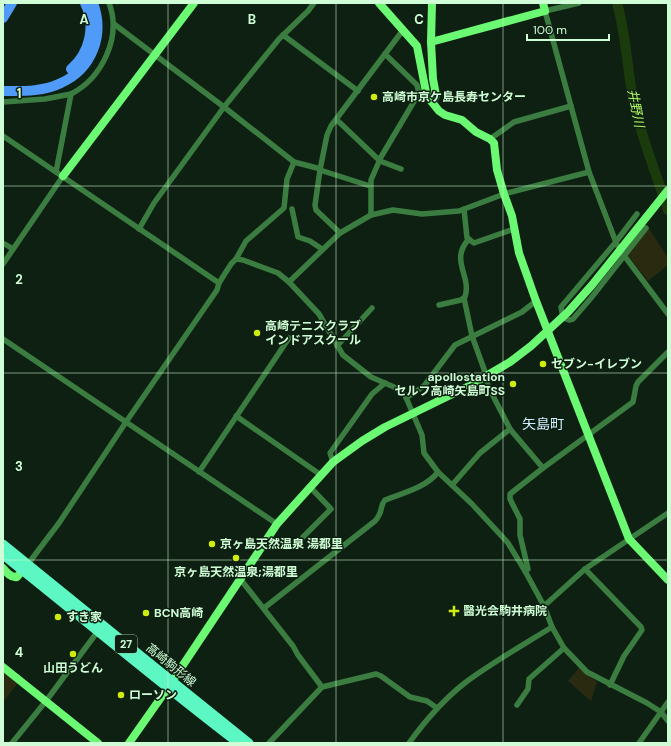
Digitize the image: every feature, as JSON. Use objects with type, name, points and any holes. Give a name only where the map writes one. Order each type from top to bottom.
[{"type":"highway","points":[[3,18],[12,3]]},
{"type":"highway","points":[[3,85],[27,85],[46,82],[61,76],[75,66],[84,53],[90,36],[90,17],[85,3]]},
{"type":"highway","points":[[3,91],[28,91],[51,87],[61,84],[80,71],[91,56],[98,38],[97,19],[93,3]]},
{"type":"main road","name":"高崎駒形線","points":[[3,544],[25,567],[98,631],[249,743]]},
{"type":"main road","name":"高崎駒形線","points":[[3,555],[25,567],[170,685],[238,743]]},
{"type":"street","points":[[3,102],[46,99],[70,94],[78,90],[92,78],[108,52],[114,24],[109,3]]},
{"type":"street","points":[[3,264],[59,174],[155,55],[194,3]]},
{"type":"street","points":[[139,229],[154,203],[224,107],[283,35],[308,11],[314,3]]},
{"type":"street","points":[[379,3],[417,46],[426,92],[439,111],[445,115],[462,120],[476,132],[490,139],[494,143],[498,170],[504,194],[512,216],[519,253],[536,301],[629,539],[668,580]]},
{"type":"street","points":[[431,101],[436,95],[433,79],[431,42],[432,3]]},
{"type":"street","points":[[431,42],[544,7],[579,3]]},
{"type":"street","points":[[544,7],[588,172],[616,244]]},
{"type":"street","points":[[114,24],[294,162],[317,168],[370,186]]},
{"type":"street","points":[[340,233],[316,210],[315,205],[327,135],[331,126],[403,30]]},
{"type":"street","points":[[283,35],[358,91]]},
{"type":"street","points":[[371,215],[371,180],[382,157],[419,93],[417,85],[385,54]]},
{"type":"street","points":[[59,174],[70,94]]},
{"type":"street","points":[[490,139],[514,122],[571,106]]},
{"type":"street","points":[[337,120],[380,161],[402,169]]},
{"type":"street","points":[[3,136],[219,283]]},
{"type":"street","points":[[3,568],[14,577],[17,577],[59,523],[126,422],[217,290],[219,283],[236,259],[246,241],[284,208],[287,179],[294,162]]},
{"type":"street","points":[[289,282],[340,233],[371,215],[392,210],[422,214],[437,214],[464,209],[504,194],[588,172]]},
{"type":"street","points":[[129,743],[170,685],[278,524],[333,462],[384,427],[469,386],[510,362],[531,346],[562,318],[592,285],[668,190]]},
{"type":"street","points":[[464,209],[468,238],[474,243],[514,230]]},
{"type":"street","points":[[292,210],[298,237],[310,241],[322,250]]},
{"type":"street","points":[[562,318],[561,307],[616,244],[637,214]]},
{"type":"street","points":[[562,318],[569,320],[573,319],[646,228]]},
{"type":"street","points":[[439,305],[461,300],[467,292],[468,287],[461,264],[460,253],[469,239]]},
{"type":"street","points":[[3,243],[13,249]]},
{"type":"street","points":[[623,255],[668,314]]},
{"type":"street","points":[[236,259],[243,260],[278,273],[289,282],[319,314],[327,325],[343,355],[371,377],[396,388],[406,398],[422,435],[424,453],[438,472],[472,504],[508,543],[544,606],[552,627],[564,648],[587,672],[647,703],[661,712],[668,721]]},
{"type":"street","points":[[464,298],[472,336],[484,369],[488,386],[510,429],[543,468]]},
{"type":"street","points":[[406,398],[424,386],[455,345],[522,312],[536,301]]},
{"type":"street","points":[[337,346],[372,308]]},
{"type":"street","points":[[199,472],[290,338]]},
{"type":"street","points":[[3,339],[278,524]]},
{"type":"street","points":[[525,572],[528,569],[528,566],[523,554],[520,536],[520,519],[510,496],[543,468],[633,402],[638,382],[668,352]]},
{"type":"street","points":[[333,462],[330,454],[372,394],[385,383]]},
{"type":"street","points":[[236,416],[321,475]]},
{"type":"street","points":[[452,485],[473,460],[510,429]]},
{"type":"street","points":[[264,608],[375,521],[380,515],[382,504],[386,500],[434,478],[438,472]]},
{"type":"street","points":[[303,537],[331,509],[310,487]]},
{"type":"street","points":[[544,606],[585,569],[668,513]]},
{"type":"street","points":[[585,569],[641,627],[642,630],[624,656],[610,684]]},
{"type":"street","points":[[240,580],[264,608],[322,687]]},
{"type":"street","points":[[409,743],[438,708],[466,682],[552,627]]},
{"type":"street","points":[[12,743],[46,701],[98,631]]},
{"type":"street","points":[[517,705],[528,689],[529,679],[564,648]]},
{"type":"street","points":[[3,666],[98,743]]},
{"type":"street","points":[[269,743],[322,687],[376,674],[410,697],[427,701],[438,708]]},
{"type":"street","points":[[639,743],[668,702]]},
{"type":"shaded area","points":[[648,227],[668,258],[668,265],[648,281],[627,254]]},
{"type":"shaded area","points":[[579,668],[597,682],[591,701],[568,681]]},
{"type":"shaded area","points":[[3,671],[18,683],[3,702]]},
{"type":"waterway","name":"井野川","points":[[617,3],[636,113],[668,210]]},
{"type":"place","name":"高崎市京ケ島長寿センター","points":[[374,97]]},
{"type":"place","name":"高崎テニスクラブ インドアスクール","points":[[257,333]]},
{"type":"place","name":"セブン-イレブン","points":[[543,364]]},
{"type":"place","name":"apollostation セルフ高崎矢島町SS","points":[[513,384]]},
{"type":"place","name":"京ヶ島天然温泉 湯都里","points":[[212,544]]},
{"type":"place","name":"京ヶ島天然温泉;湯都里","points":[[236,558]]},
{"type":"place","name":"醫光会駒井病院","points":[[454,611]]},
{"type":"place","name":"BCN高崎","points":[[146,613]]},
{"type":"place","name":"すき家","points":[[58,617]]},
{"type":"place","name":"山田うどん","points":[[73,654]]},
{"type":"place","name":"ローソン","points":[[121,695]]},
{"type":"district","name":"矢島町","points":[[543,424]]}]
